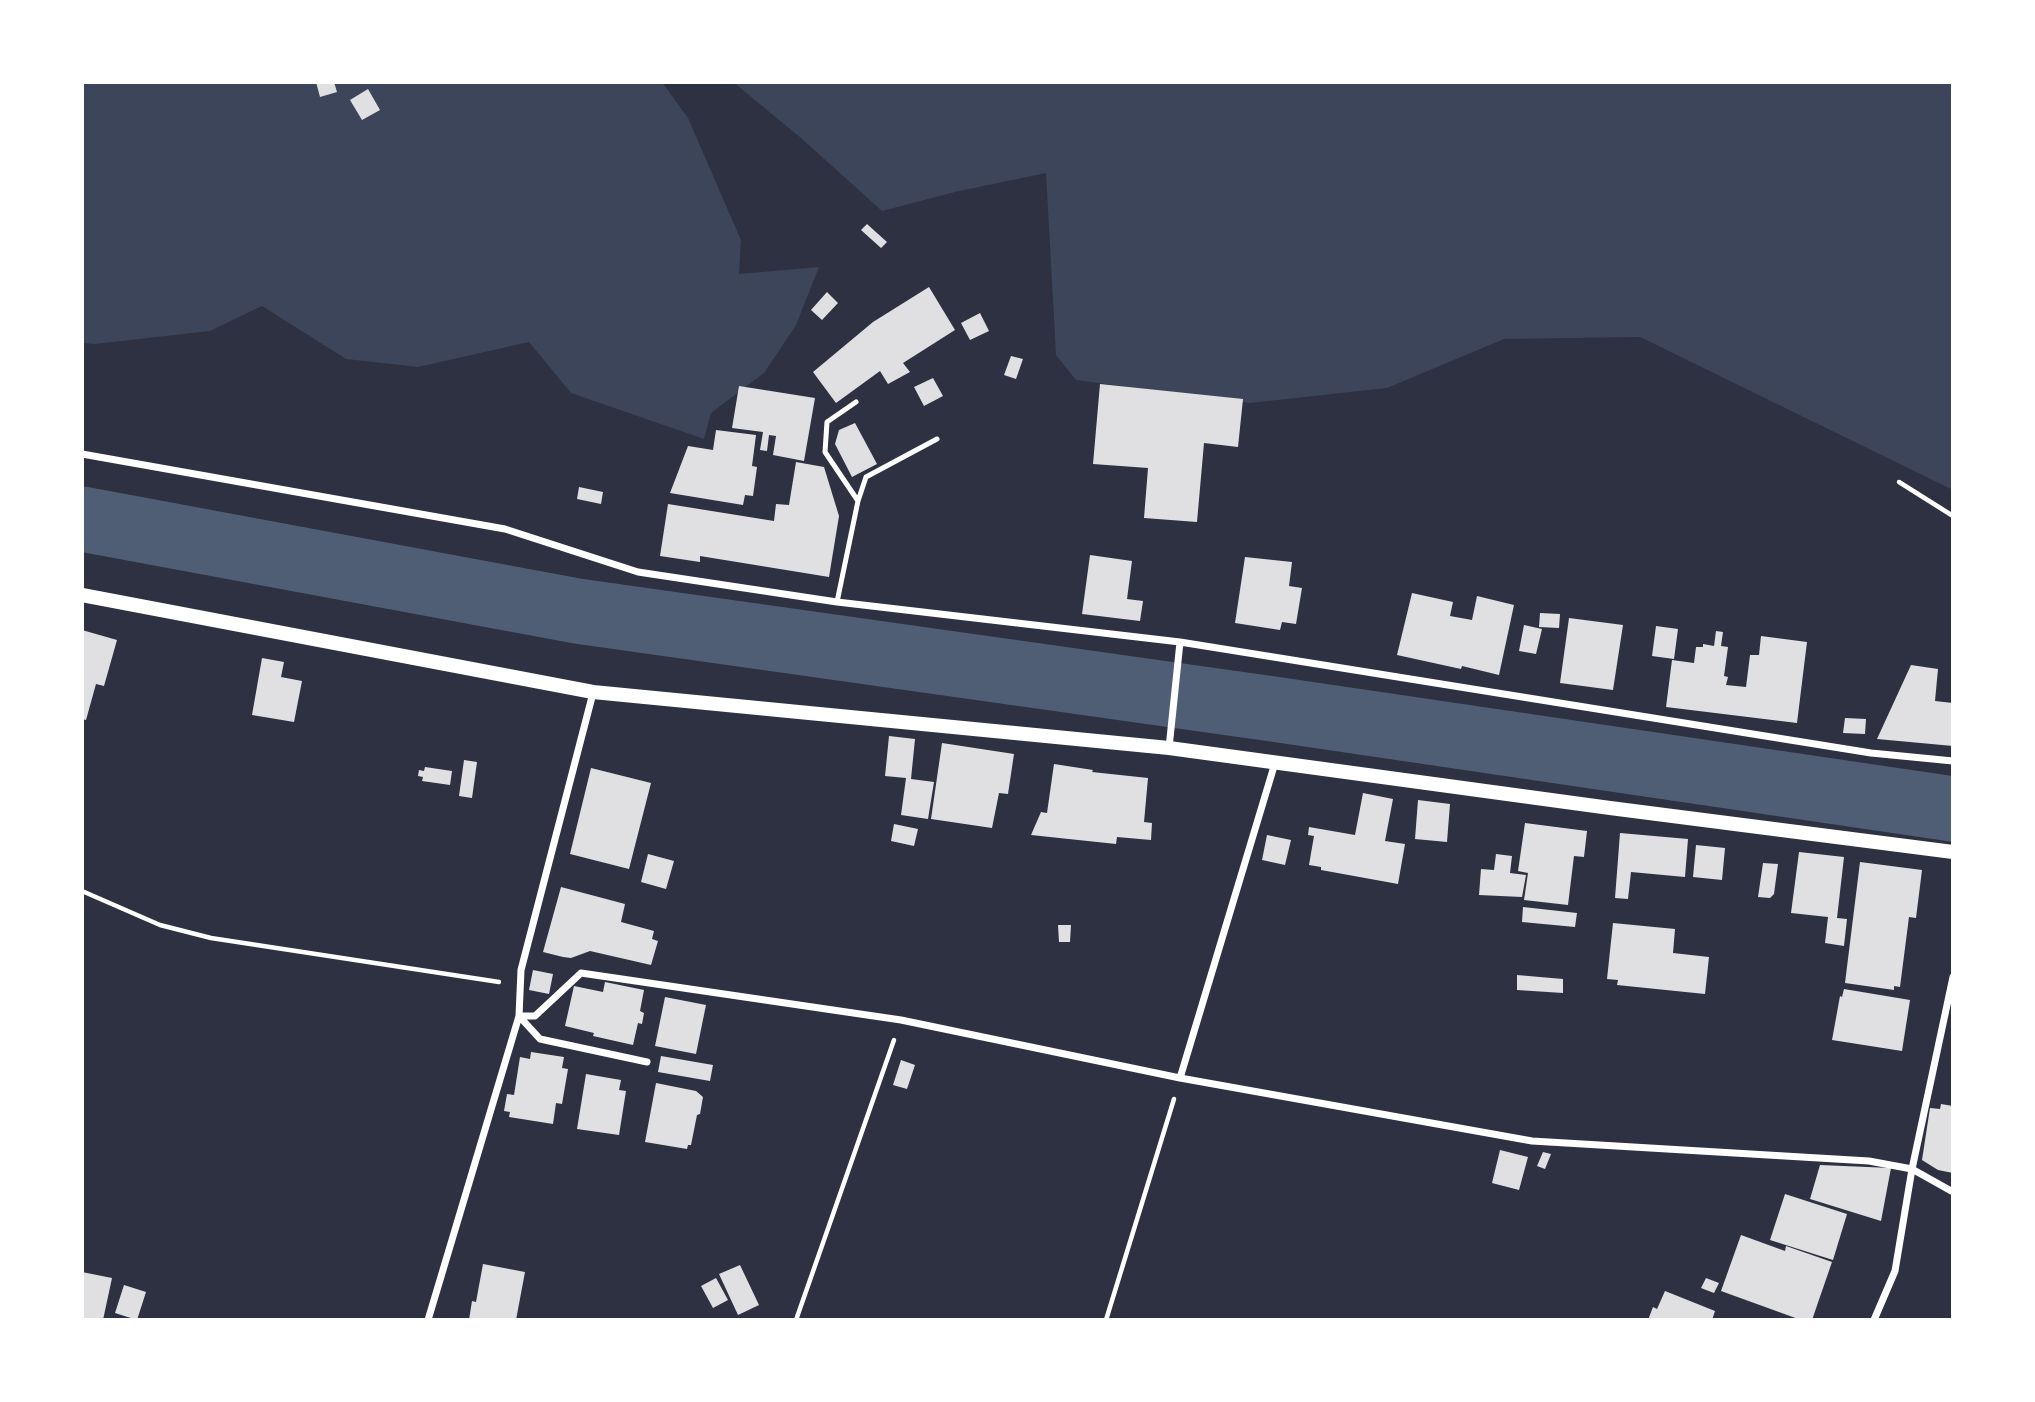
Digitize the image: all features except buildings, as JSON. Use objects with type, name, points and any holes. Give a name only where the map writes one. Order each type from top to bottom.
[{"type":"main road","points":[[82,594],[593,692],[1169,748],[1953,852]]},
{"type":"street","points":[[82,454],[505,529],[638,572],[837,602],[1180,642],[1857,750],[1953,761]]},
{"type":"street","points":[[1169,748],[1180,642]]},
{"type":"street","points":[[428,1320],[519,1016],[522,970],[593,692]]},
{"type":"street","points":[[1180,1078],[1275,763]]},
{"type":"street","points":[[519,1016],[535,1016],[581,973],[901,1020],[1180,1078],[1532,1141],[1869,1161],[1912,1169],[1953,1192]]},
{"type":"street","points":[[1874,1320],[1895,1270],[1912,1169],[1953,977]]},
{"type":"street","points":[[519,1016],[540,1039],[646,1062]]},
{"type":"lane","points":[[856,402],[827,422],[825,452],[858,501]]},
{"type":"lane","points":[[837,602],[858,501],[866,477],[937,439]]},
{"type":"path","points":[[1899,482],[1953,516]]},
{"type":"path","points":[[82,891],[160,925],[211,938],[521,985]]},
{"type":"path","points":[[796,1320],[901,1020]]},
{"type":"path","points":[[1106,1320],[1180,1078]]},
{"type":"shaded area","points":[[82,82],[662,82],[688,118],[741,240],[739,274],[819,267],[796,325],[764,373],[711,413],[704,439],[571,393],[529,342],[418,367],[346,359],[262,306],[210,331],[95,344],[82,343]]},
{"type":"shaded area","points":[[733,82],[1953,82],[1953,490],[1640,337],[1504,339],[1387,388],[1250,403],[1076,380],[1056,355],[1046,173],[882,211],[801,138]]},
{"type":"waterway","points":[[82,519],[577,611],[1273,709],[1953,809]]}]
